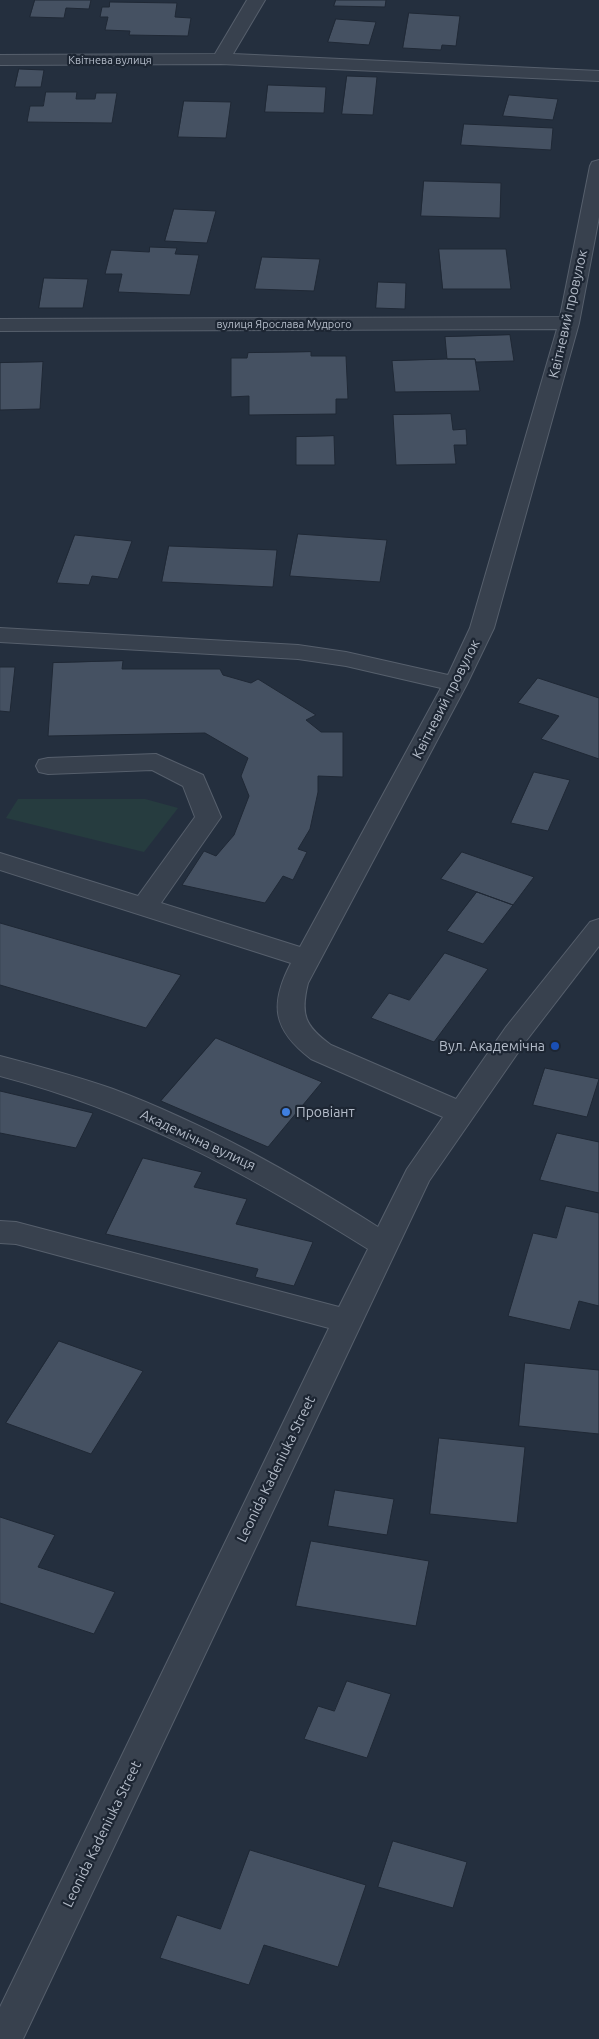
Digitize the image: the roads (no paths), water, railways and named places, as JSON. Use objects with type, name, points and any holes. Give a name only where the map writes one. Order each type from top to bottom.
[{"type":"street","points":[[256,0],[221,59],[599,76]]},
{"type":"street","name":"Квітнева вулиця","points":[[0,60],[221,59]]},
{"type":"street","name":"Квітневий провулок","points":[[460,1112],[321,1052],[305,1040],[292,1021],[290,997],[294,983],[474,648],[489,608],[569,323],[599,166]]},
{"type":"street","name":"вулиця Ярослава Мудрого","points":[[0,325],[569,323]]},
{"type":"street","points":[[0,636],[298,652],[363,662],[455,684]]},
{"type":"street","points":[[48,766],[156,762],[194,781],[208,817],[144,907]]},
{"type":"street","points":[[0,861],[308,959]]},
{"type":"street","name":"Leonida Kadeniuka Street","points":[[4,2039],[383,1244],[417,1177],[460,1112],[516,1034],[599,928]]},
{"type":"street","name":"Академічна вулиця","points":[[0,1066],[41,1075],[78,1087],[166,1123],[289,1185],[383,1244]]},
{"type":"street","points":[[0,1232],[16,1233],[347,1321]]},
{"type":"place","name":"Вул. Академічна","points":[[555,1046]]},
{"type":"place","name":"Провіант","points":[[286,1112]]}]
